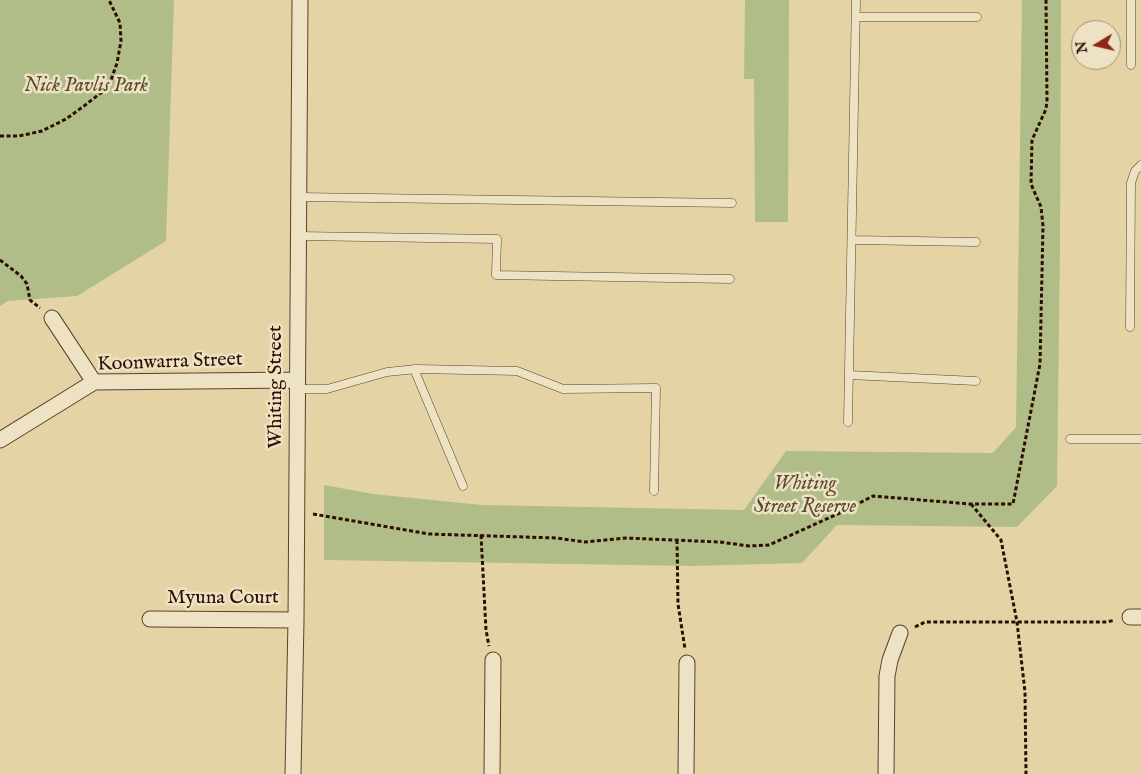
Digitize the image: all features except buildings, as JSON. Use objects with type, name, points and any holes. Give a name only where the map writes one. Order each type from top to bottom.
[{"type":"street","name":"Whiting Street","points":[[293,774],[296,620],[300,0]]},
{"type":"street","points":[[52,318],[94,382]]},
{"type":"street","name":"Koonwarra Street","points":[[0,440],[94,382],[297,385]]},
{"type":"street","name":"Myuna Court","points":[[150,619],[296,620]]},
{"type":"street","points":[[886,774],[888,676],[890,660],[900,633]]},
{"type":"street","points":[[492,774],[493,660]]},
{"type":"street","points":[[686,774],[687,663]]},
{"type":"lane","points":[[848,422],[856,0]]},
{"type":"lane","points":[[1131,0],[1131,65]]},
{"type":"lane","points":[[856,17],[977,17]]},
{"type":"lane","points":[[1131,18],[1141,18]]},
{"type":"lane","points":[[1130,327],[1132,183],[1134,171],[1141,164]]},
{"type":"lane","points":[[298,198],[732,203]]},
{"type":"lane","points":[[298,236],[497,240],[496,275],[730,279]]},
{"type":"lane","points":[[852,240],[976,242]]},
{"type":"lane","points":[[414,369],[464,486]]},
{"type":"lane","points":[[297,385],[327,390],[387,372],[414,369],[517,371],[563,389],[656,388],[654,491]]},
{"type":"lane","points":[[849,375],[976,381]]},
{"type":"lane","points":[[1070,438],[1141,439]]},
{"type":"path","points":[[0,136],[19,136],[42,131],[66,119],[102,92],[110,80],[117,63],[121,41],[120,23],[109,0]]},
{"type":"path","points":[[296,514],[320,514],[429,534],[556,538],[585,542],[626,538],[769,546],[873,496],[970,504],[1013,504],[1040,364],[1043,226],[1041,207],[1031,184],[1032,140],[1046,109],[1047,100],[1046,0]]},
{"type":"path","points":[[0,260],[21,276],[27,284],[30,300],[52,318]]},
{"type":"path","points":[[970,504],[1001,540],[1017,622],[1025,692],[1026,774]]},
{"type":"path","points":[[481,535],[486,630],[493,660]]},
{"type":"path","points":[[678,540],[678,604],[687,663]]},
{"type":"path","points":[[900,633],[925,622],[1107,622],[1136,617]]},
{"type":"green space","name":"Nick Pavlis Park","points":[[0,0],[174,0],[166,241],[77,296],[8,301],[0,306]]},
{"type":"green space","points":[[745,0],[789,0],[788,222],[755,222],[754,79],[744,79]]},
{"type":"green space","name":"Whiting Street Reserve","points":[[1022,0],[1061,0],[1060,247],[1057,486],[1017,527],[837,525],[802,563],[692,566],[324,560],[324,485],[373,494],[482,505],[744,510],[786,451],[993,453],[1016,427]]}]
